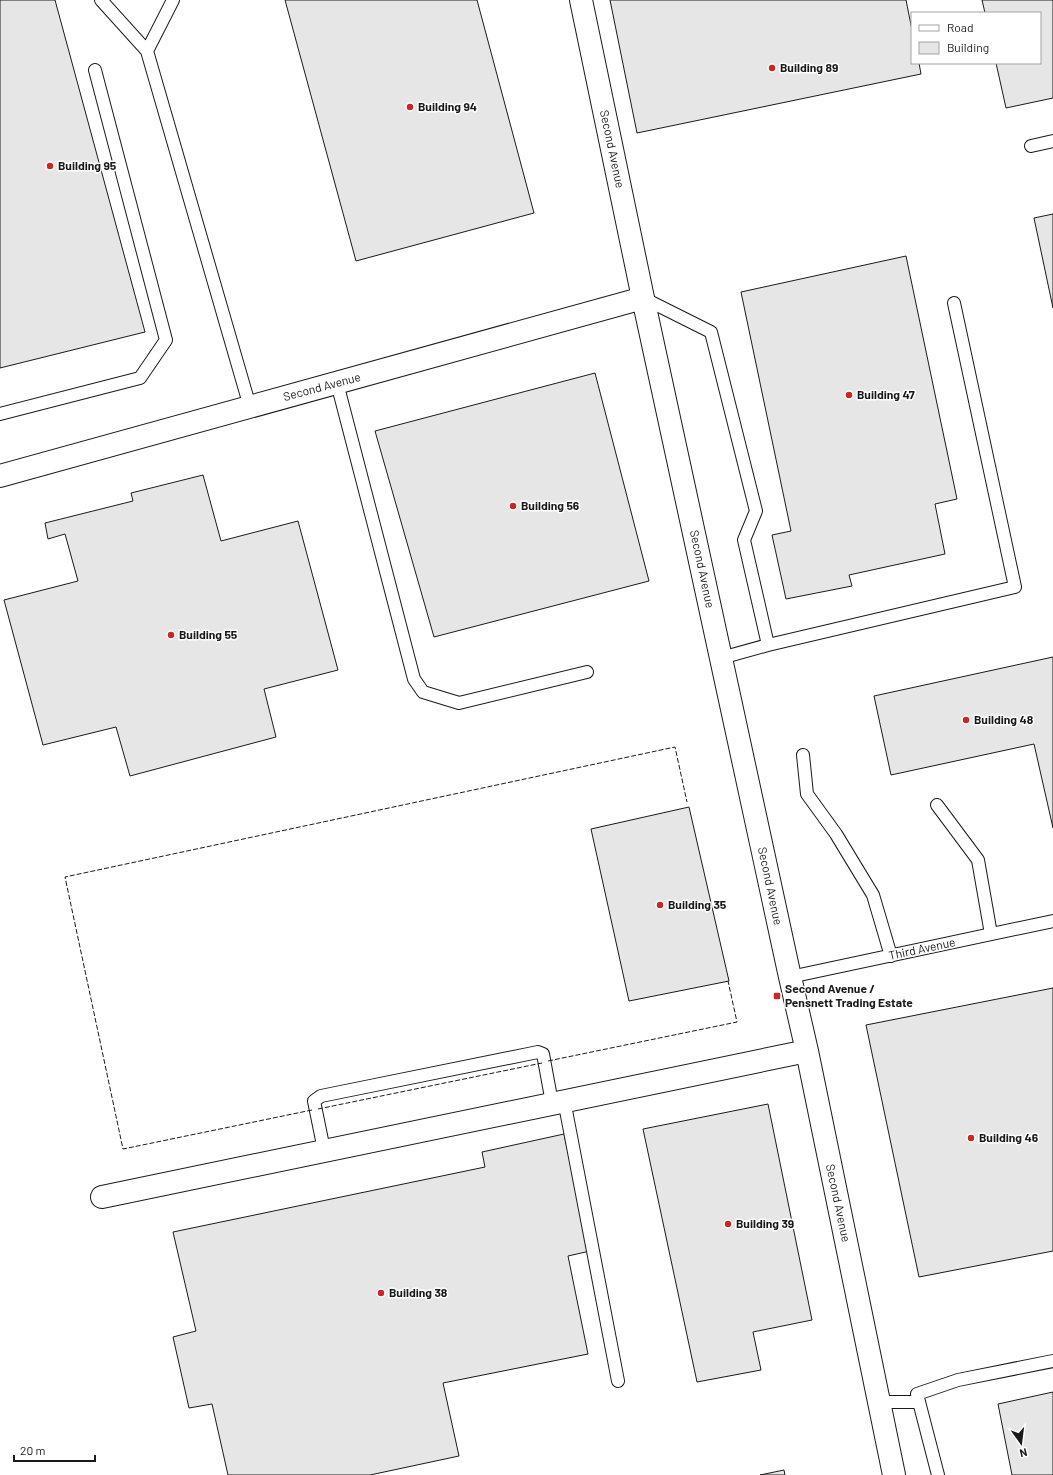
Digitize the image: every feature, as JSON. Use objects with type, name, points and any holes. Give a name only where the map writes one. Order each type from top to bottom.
[{"type":"street","name":"Second Avenue","points":[[581,0],[643,298],[807,1051],[894,1475]]},
{"type":"street","name":"Second Avenue","points":[[0,476],[643,298]]},
{"type":"street","points":[[102,1197],[558,1101],[807,1051]]},
{"type":"lane","points":[[101,0],[147,51],[250,406]]},
{"type":"lane","points":[[147,51],[173,0]]},
{"type":"lane","points":[[0,414],[140,378],[166,340],[95,70]]},
{"type":"lane","points":[[1031,146],[1053,141]]},
{"type":"lane","points":[[643,298],[711,332],[756,511],[744,540],[768,645]]},
{"type":"lane","points":[[721,658],[768,645],[1015,587],[954,303]]},
{"type":"lane","points":[[337,383],[414,678],[423,692],[459,703],[587,672]]},
{"type":"lane","points":[[803,755],[807,794],[836,834],[873,895],[891,956]]},
{"type":"lane","points":[[937,805],[978,860],[991,934]]},
{"type":"lane","name":"Third Avenue","points":[[790,977],[1053,921]]},
{"type":"lane","points":[[324,1150],[314,1101],[322,1096],[538,1052],[542,1054],[558,1101],[618,1381]]},
{"type":"lane","points":[[938,1475],[917,1394],[958,1380],[1053,1361]]},
{"type":"lane","points":[[879,1402],[919,1402]]},
{"type":"building","name":"Building 95","points":[[0,0],[55,0],[145,332],[0,368]]},
{"type":"building","name":"Building 94","points":[[285,0],[477,0],[534,213],[356,261]]},
{"type":"building","name":"Building 89","points":[[610,0],[906,0],[911,25],[911,64],[919,64],[921,74],[637,133]]},
{"type":"building","points":[[982,0],[1053,0],[1053,98],[1006,108],[996,64],[1041,64],[1041,12],[985,12]]},
{"type":"building","points":[[1053,214],[1053,308],[1034,218]]},
{"type":"building","name":"Building 47","points":[[906,256],[957,499],[935,504],[945,554],[849,575],[852,586],[786,599],[772,535],[791,531],[741,292]]},
{"type":"building","name":"Building 56","points":[[595,373],[649,581],[434,637],[375,431]]},
{"type":"building","name":"Building 55","points":[[203,475],[221,541],[298,521],[338,670],[264,689],[276,737],[130,776],[116,727],[43,745],[4,600],[78,581],[65,534],[48,539],[45,523],[133,501],[131,493]]},
{"type":"building","name":"Building 48","points":[[1053,657],[1053,828],[1034,744],[891,775],[874,696]]},
{"type":"building","name":"Building 35","points":[[689,807],[729,981],[629,1001],[591,829]]},
{"type":"building","name":"Building 46","points":[[1053,988],[1053,1251],[919,1277],[866,1025]]},
{"type":"building","name":"Building 39","points":[[768,1104],[812,1320],[753,1332],[761,1370],[697,1382],[643,1129]]},
{"type":"building","name":"Building 38","points":[[564,1134],[590,1251],[568,1256],[588,1354],[443,1383],[459,1456],[370,1475],[228,1475],[212,1404],[189,1408],[173,1337],[196,1331],[173,1232],[485,1167],[482,1152]]},
{"type":"building","points":[[1053,1392],[1053,1475],[1012,1475],[998,1404]]},
{"type":"building","points":[[784,1470],[785,1475],[760,1475]]},
{"type":"fence","points":[[312,1110],[123,1149],[65,877],[675,747],[687,802]]},
{"type":"fence","points":[[548,1061],[737,1022],[728,981]]},
{"type":"fence","points":[[318,1109],[542,1063]]},
{"type":"place","name":"Building 89","points":[[772,68]]},
{"type":"place","name":"Building 94","points":[[410,107]]},
{"type":"place","name":"Building 95","points":[[50,166]]},
{"type":"place","name":"Building 47","points":[[849,395]]},
{"type":"place","name":"Building 56","points":[[513,506]]},
{"type":"place","name":"Building 55","points":[[171,635]]},
{"type":"place","name":"Building 48","points":[[966,720]]},
{"type":"place","name":"Building 35","points":[[660,905]]},
{"type":"place","name":"Second Avenue / Pensnett Trading Estate","points":[[777,996]]},
{"type":"place","name":"Building 46","points":[[971,1138]]},
{"type":"place","name":"Building 39","points":[[728,1224]]},
{"type":"place","name":"Building 38","points":[[381,1293]]}]
